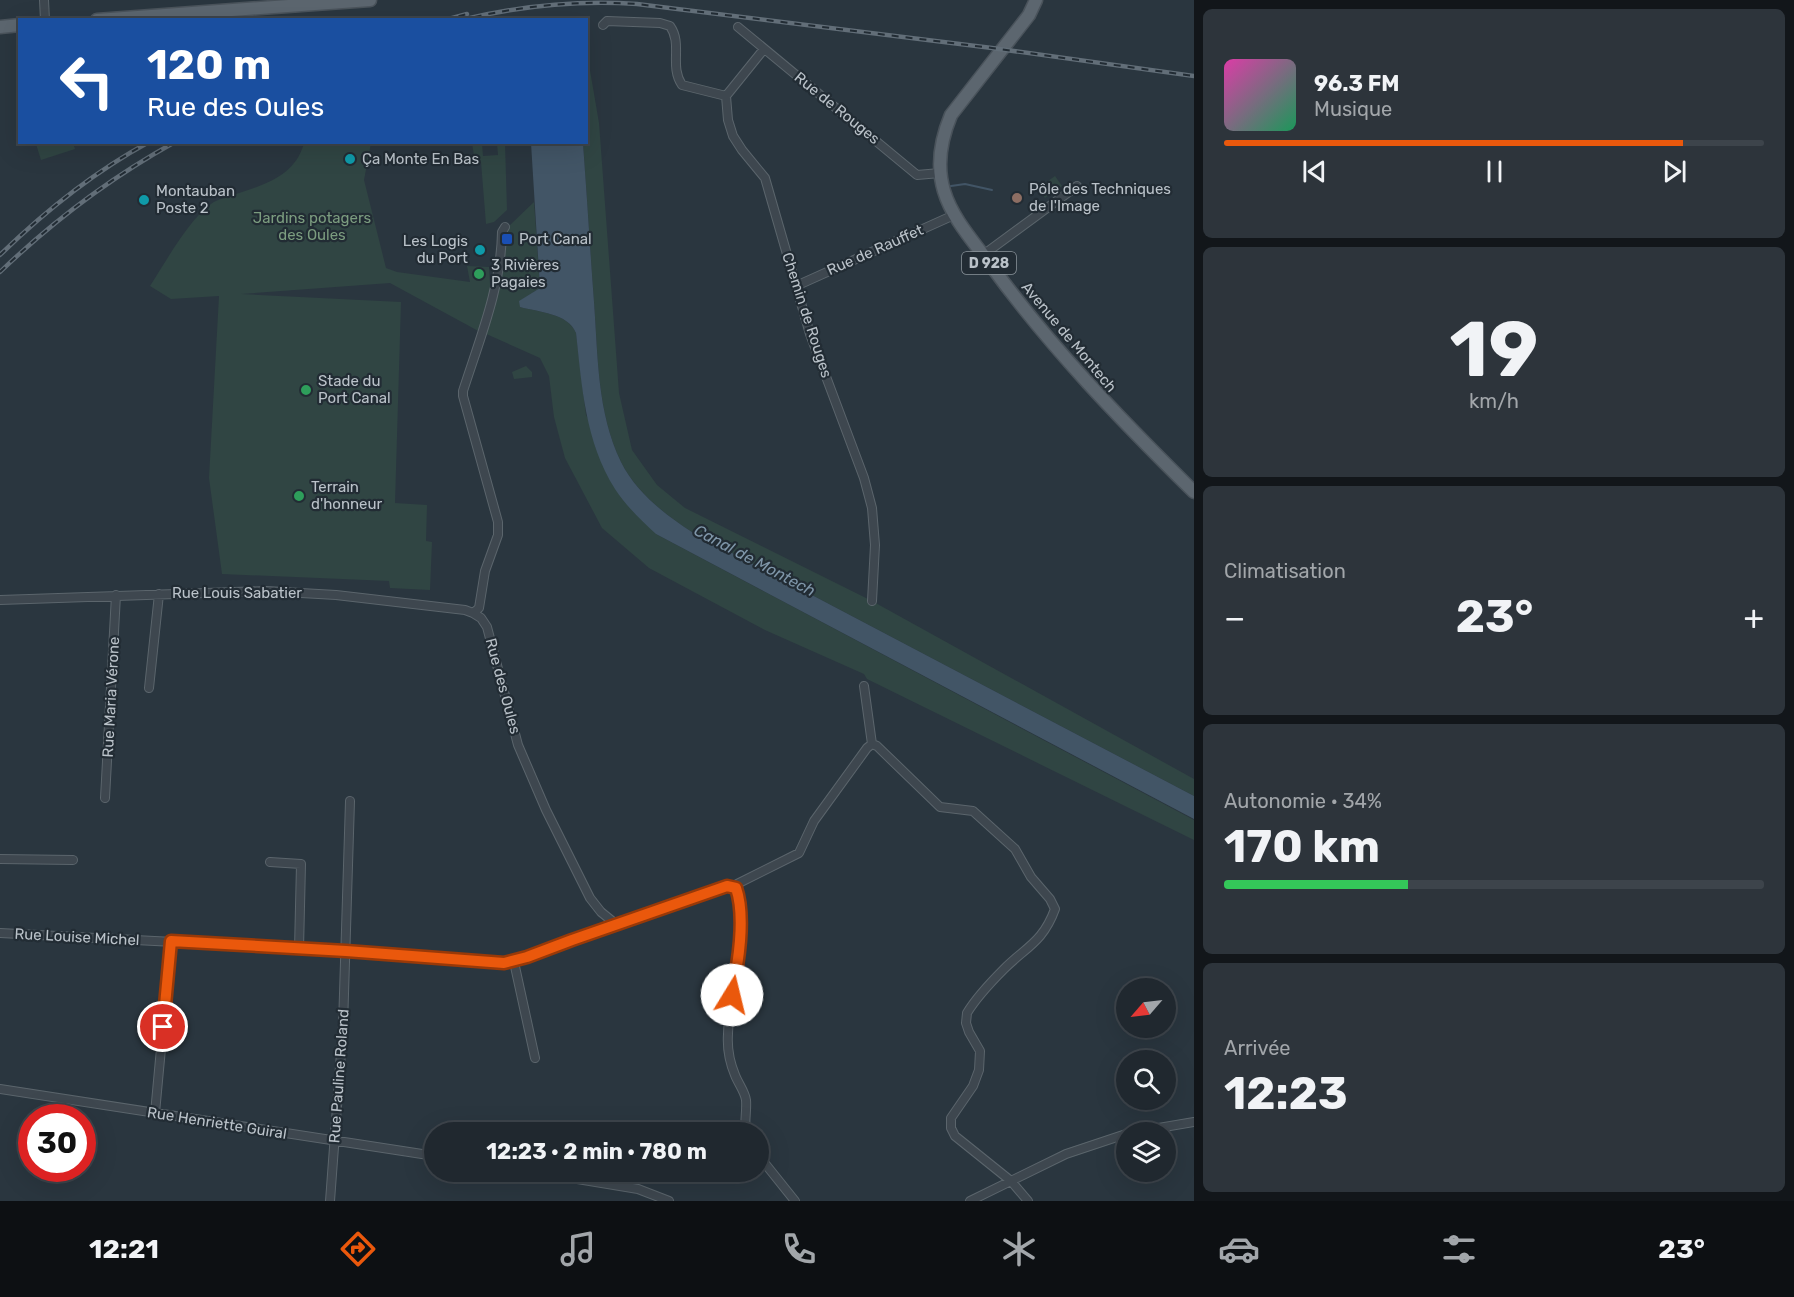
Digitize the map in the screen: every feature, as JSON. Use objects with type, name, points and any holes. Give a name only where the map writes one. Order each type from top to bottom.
[{"type":"main road","points":[[118,18],[268,3],[370,0]]},
{"type":"main road","name":"Avenue de Montech","points":[[1036,0],[1029,15],[951,115],[943,134],[940,173],[943,189],[954,215],[1057,350],[1116,415],[1194,492]]},
{"type":"main road","points":[[0,27],[18,25]]},
{"type":"street","points":[[44,0],[45,18]]},
{"type":"street","points":[[603,25],[607,21],[660,23],[670,26],[676,33],[676,72],[682,85],[726,96],[764,49]]},
{"type":"street","name":"Rue de Rouges","points":[[738,27],[917,175],[940,173]]},
{"type":"street","name":"Chemin de Rouges","points":[[726,96],[726,111],[733,136],[765,178],[810,334],[864,478],[872,508],[875,545],[872,602]]},
{"type":"street","points":[[983,255],[1077,186]]},
{"type":"street","name":"Rue de Rauffet","points":[[795,286],[954,215]]},
{"type":"street","points":[[474,613],[479,608],[485,571],[498,535],[498,522],[463,391],[493,301],[499,273],[502,232],[505,227]]},
{"type":"street","name":"Rue Louis Sabatier","points":[[0,600],[266,591],[336,594],[474,613]]},
{"type":"street","points":[[149,688],[159,594]]},
{"type":"street","name":"Rue Maria Vérone","points":[[105,798],[116,595]]},
{"type":"street","name":"Rue des Oules","points":[[474,613],[487,627],[518,745],[546,810],[590,898],[600,912],[616,925]]},
{"type":"street","points":[[864,686],[872,744]]},
{"type":"street","points":[[736,888],[737,884],[799,854],[814,820],[872,744]]},
{"type":"street","points":[[872,744],[885,752],[940,807],[974,811],[1016,849],[1031,877],[1050,899],[1055,909],[1050,925],[1032,946],[1005,968],[967,1013],[966,1023],[969,1032],[980,1051],[979,1070],[973,1086],[951,1118],[951,1128],[955,1136],[1011,1181],[1028,1201]]},
{"type":"street","name":"Rue Pauline Roland","points":[[330,1201],[333,1140],[344,1026],[350,801]]},
{"type":"street","points":[[0,859],[73,860]]},
{"type":"street","points":[[270,862],[301,864],[299,949]]},
{"type":"street","points":[[616,925],[727,886],[736,888]]},
{"type":"street","points":[[736,888],[740,898],[740,932],[729,1010],[728,1038],[731,1066],[746,1098],[746,1122]]},
{"type":"street","name":"Rue Louise Michel","points":[[0,933],[346,951],[504,963],[514,962],[616,925]]},
{"type":"street","points":[[155,1113],[171,941]]},
{"type":"street","points":[[514,962],[536,1058]]},
{"type":"street","name":"Rue Henriette Guiral","points":[[0,1089],[424,1154]]},
{"type":"street","points":[[1176,1125],[1194,1122]]},
{"type":"street","points":[[970,1201],[1066,1154],[1116,1137]]},
{"type":"street","points":[[769,1168],[795,1201]]},
{"type":"street","points":[[596,1182],[638,1189],[669,1201]]},
{"type":"green space","points":[[588,59],[599,123],[619,393],[632,450],[657,485],[685,508],[872,601],[1194,779],[1194,796],[692,532],[671,518],[634,483],[621,462],[607,424],[598,363],[583,144],[588,144]]},
{"type":"green space","points":[[36,144],[73,144],[75,149],[41,160]]},
{"type":"green space","name":"Stade du Port Canal","points":[[304,144],[371,144],[364,180],[386,268],[397,272],[470,282],[467,266],[489,267],[490,284],[496,285],[482,333],[390,283],[241,294],[401,302],[395,503],[427,505],[426,541],[432,542],[430,590],[390,588],[389,581],[222,574],[209,478],[219,296],[171,299],[150,286],[178,242],[211,204],[276,178],[285,172],[300,155]]},
{"type":"green space","points":[[472,144],[482,144],[483,156],[498,155],[497,144],[505,144],[507,210],[494,222],[486,224],[481,162],[475,162]]},
{"type":"green space","points":[[1055,176],[1062,186],[1045,198],[1038,188]]},
{"type":"green space","points":[[534,202],[540,288],[520,301],[520,307],[552,314],[572,326],[576,333],[586,415],[656,534],[1194,820],[1194,840],[867,679],[864,674],[765,630],[649,568],[602,528],[565,458],[554,417],[549,376],[540,358],[484,333],[501,277],[509,226]]},
{"type":"green space","points":[[526,366],[532,372],[532,377],[514,379],[512,372]]},
{"type":"water","points":[[531,144],[583,144],[598,363],[603,404],[607,424],[621,462],[643,493],[671,518],[692,532],[1194,796],[1194,819],[656,534],[615,489],[597,452],[586,413],[576,333],[572,326],[560,317],[520,307],[519,301],[540,288]]},
{"type":"waterway","points":[[951,186],[965,184],[992,190]]},
{"type":"railway","points":[[471,18],[549,5],[637,4],[992,48],[1194,76]]},
{"type":"railway","points":[[452,18],[467,14]]},
{"type":"railway","points":[[0,255],[71,193],[146,144]]},
{"type":"railway","points":[[0,272],[83,201],[172,144]]},
{"type":"place","name":"Ça Monte En Bas","points":[[350,159]]},
{"type":"place","name":"Pôle des Techniques de l'Image","points":[[1017,198]]},
{"type":"place","name":"Montauban Poste 2","points":[[144,200]]},
{"type":"place","name":"Port Canal","points":[[507,239]]},
{"type":"place","name":"Les Logis du Port","points":[[480,250]]},
{"type":"place","name":"3 Rivières Pagaies","points":[[479,274]]},
{"type":"place","name":"Stade du Port Canal","points":[[306,390]]},
{"type":"place","name":"Terrain d'honneur","points":[[299,496]]},
{"type":"route","points":[[163,1027],[171,941],[504,963],[514,962],[727,886],[736,888],[740,898],[740,932],[732,995]]},
{"type":"park label","name":"Jardins potagers des Oules","points":[[312,226]]},
{"type":"water label","name":"Canal de Montech","points":[[755,560]]}]
